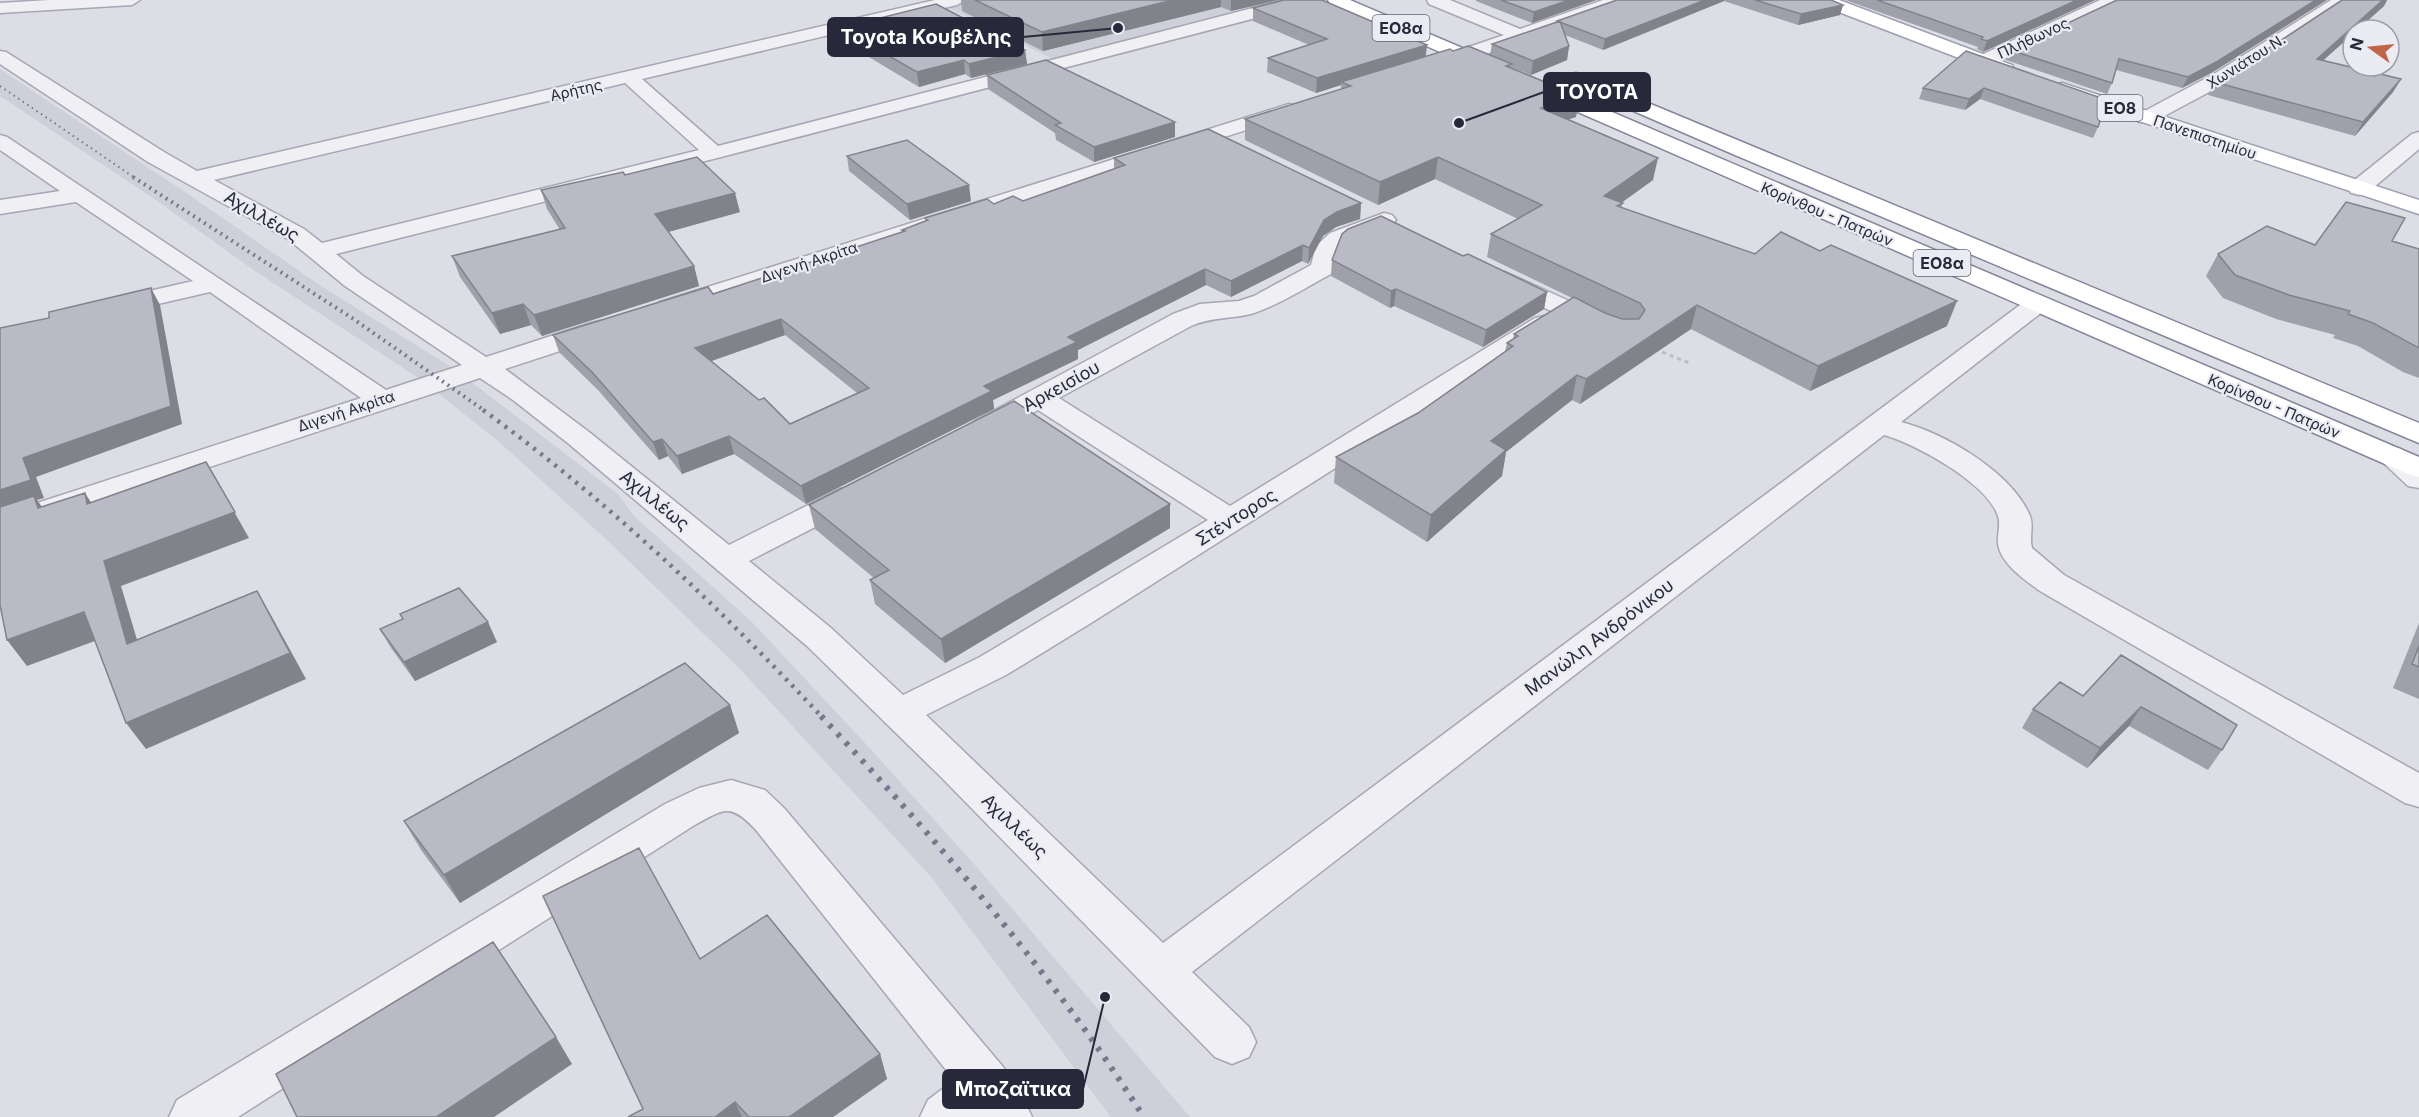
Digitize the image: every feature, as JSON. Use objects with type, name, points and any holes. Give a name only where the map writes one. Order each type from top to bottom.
[{"type":"main road","name":"Κορίνθου - Πατρών","points":[[1336,0],[1466,44],[2037,304],[2419,468]]},
{"type":"main road","points":[[1824,0],[2019,74]]},
{"type":"main road","points":[[1497,45],[1522,46]]},
{"type":"main road","name":"Κορίνθου - Πατρών","points":[[1551,68],[1753,156],[2419,434]]},
{"type":"main road","name":"Πανεπιστημίου","points":[[2046,83],[2419,207]]},
{"type":"street","points":[[0,8],[132,0]]},
{"type":"street","name":"Αρήτης","points":[[193,178],[629,77],[926,3],[957,0]]},
{"type":"street","points":[[319,251],[714,153],[1304,0]]},
{"type":"street","points":[[1435,0],[1522,46],[1608,1]]},
{"type":"street","name":"Πλήθωνος","points":[[1984,61],[2114,0]]},
{"type":"street","name":"Χωνιάτου Ν.","points":[[2146,118],[2221,78],[2342,0]]},
{"type":"street","points":[[926,3],[962,21]]},
{"type":"street","points":[[1423,69],[1466,44],[1497,45]]},
{"type":"street","points":[[1033,55],[1073,75]]},
{"type":"street","name":"Αχιλλέως","points":[[0,56],[156,157],[296,234],[354,281],[523,394],[579,438],[819,637],[1068,878],[1232,1042]]},
{"type":"street","points":[[629,77],[714,153]]},
{"type":"street","name":"Διγενή Ακρίτα","points":[[0,526],[381,399],[1311,103]]},
{"type":"street","points":[[1176,127],[1239,148]]},
{"type":"street","points":[[2359,188],[2419,138]]},
{"type":"street","points":[[0,141],[381,399]]},
{"type":"street","points":[[0,207],[79,195]]},
{"type":"street","name":"Αρκεισίου","points":[[958,442],[1182,320],[1205,311],[1249,306],[1312,276],[1324,266],[1327,250],[1333,241],[1395,225],[1354,204]]},
{"type":"street","points":[[1481,267],[1624,336]]},
{"type":"street","points":[[90,311],[214,284]]},
{"type":"street","name":"Μανώλη Ανδρόνικου","points":[[1160,971],[2037,304]]},
{"type":"street","name":"Στέντορος","points":[[898,713],[993,666],[1231,521],[1568,309]]},
{"type":"street","points":[[1040,398],[1231,521]]},
{"type":"street","points":[[1878,425],[1911,434],[1933,444],[1994,489],[2014,516],[2016,550],[2026,561],[2058,586],[2096,610],[2419,792]]},
{"type":"street","points":[[2390,456],[2419,479]]},
{"type":"street","points":[[727,559],[875,484]]},
{"type":"street","points":[[199,1116],[679,814],[707,801],[733,796],[748,799],[770,819],[997,1101],[945,1117]]},
{"type":"path","points":[[1624,336],[1689,363]]},
{"type":"shaded area","points":[[977,0],[1290,0],[1055,60],[947,7]]},
{"type":"shaded area","points":[[0,69],[321,286],[453,368],[618,494],[634,516],[752,622],[865,743],[974,864],[1190,1117],[1111,1117],[932,878],[739,668],[608,541],[498,441],[420,379],[255,271],[153,198],[0,96]]},
{"type":"building","points":[[975,0],[1173,0],[1042,32]]},
{"type":"building","points":[[1284,0],[1322,0],[1427,45],[1317,78],[1268,58],[1327,39],[1253,8]]},
{"type":"building","points":[[1501,0],[1569,0],[1534,12]]},
{"type":"building","points":[[1617,0],[1705,0],[1605,39],[1557,21]]},
{"type":"building","points":[[1755,0],[1831,0],[1843,5],[1801,14]]},
{"type":"building","points":[[1877,0],[2077,0],[1987,41],[1981,39],[1983,37]]},
{"type":"building","points":[[2117,0],[2316,0],[2188,77],[2119,59],[2112,83],[2010,50]]},
{"type":"building","points":[[2342,0],[2383,0],[2363,18],[2341,18],[2341,38],[2317,59],[2341,65],[2341,78],[2401,79],[2363,122],[2214,82]]},
{"type":"building","points":[[936,4],[1025,50],[969,64],[964,60],[917,72],[840,28]]},
{"type":"building","points":[[1560,21],[1569,46],[1533,61],[1492,44]]},
{"type":"building","points":[[1468,46],[1512,64],[1506,66],[1579,96],[1541,108],[1658,158],[1604,196],[1623,203],[1617,206],[1755,254],[1781,232],[1820,251],[1831,245],[1957,301],[1818,366],[1697,305],[1586,379],[1577,375],[1491,441],[1506,450],[1431,515],[1336,457],[1418,413],[1513,346],[1507,343],[1518,336],[1514,334],[1574,297],[1622,319],[1639,319],[1645,310],[1640,303],[1491,234],[1542,205],[1438,157],[1380,182],[1245,119],[1351,86],[1341,82],[1450,49],[1453,51]]},
{"type":"building","points":[[1966,51],[2107,100],[2098,127],[1984,88],[1969,99],[1923,88]]},
{"type":"building","points":[[1046,60],[1175,122],[1094,147],[1055,125],[1061,123],[987,75]]},
{"type":"building","points":[[1208,129],[1361,203],[1337,212],[1324,220],[1309,248],[1303,245],[1231,281],[1205,269],[1068,337],[1077,342],[984,386],[992,391],[801,486],[729,436],[677,456],[662,439],[653,442],[592,372],[553,335],[708,287],[713,294],[905,231],[902,230],[928,220],[925,218],[987,199],[994,204],[1013,196],[1023,201],[1125,165],[1114,158]],"holes":[[[781,319],[869,388],[790,424],[764,398],[759,400],[695,348]]]},
{"type":"building","points":[[907,140],[969,185],[907,204],[847,156]]},
{"type":"building","points":[[697,157],[735,193],[655,214],[694,266],[534,315],[523,304],[492,313],[452,256],[565,228],[541,190],[623,172],[625,175]]},
{"type":"building","points":[[2346,202],[2405,218],[2392,241],[2419,249],[2419,348],[2373,323],[2348,314],[2350,311],[2289,295],[2235,275],[2218,254],[2267,226],[2315,245]]},
{"type":"building","points":[[1381,216],[1463,256],[1468,254],[1547,292],[1486,330],[1396,289],[1391,291],[1332,260],[1342,234],[1348,229]]},
{"type":"building","points":[[151,288],[171,406],[23,458],[31,480],[0,490],[0,328],[49,318],[49,312]]},
{"type":"building","points":[[1014,401],[1170,504],[941,639],[870,580],[889,570],[809,505]]},
{"type":"building","points":[[206,462],[235,512],[104,561],[127,644],[257,591],[290,653],[126,723],[84,612],[7,640],[0,605],[0,507],[34,496],[38,508],[85,493],[87,504]]},
{"type":"building","points":[[459,588],[488,622],[404,662],[380,629],[403,619],[400,614]]},
{"type":"building","points":[[2419,646],[2419,667],[2412,664]]},
{"type":"building","points":[[2121,655],[2237,725],[2222,750],[2141,707],[2100,748],[2033,709],[2060,682],[2083,696]]},
{"type":"building","points":[[685,663],[730,705],[444,875],[404,821]]},
{"type":"building","points":[[639,848],[700,959],[767,915],[880,1054],[789,1117],[749,1117],[735,1102],[715,1117],[628,1117],[643,1109],[543,896]]},
{"type":"building","points":[[493,942],[556,1037],[436,1117],[297,1117],[276,1074]]},
{"type":"railway","points":[[0,86],[135,178]]},
{"type":"railway","points":[[133,177],[352,318],[485,411]]},
{"type":"railway","points":[[483,410],[529,444],[617,517],[702,595],[822,717]]},
{"type":"railway","points":[[821,716],[921,826],[1017,940],[1086,1031],[1144,1117]]},
{"type":"place","name":"Toyota Κουβέλης","points":[[1118,28]]},
{"type":"place","name":"TOYOTA","points":[[1459,123]]},
{"type":"place","name":"Μποζαϊτικα","points":[[1105,997]]}]
